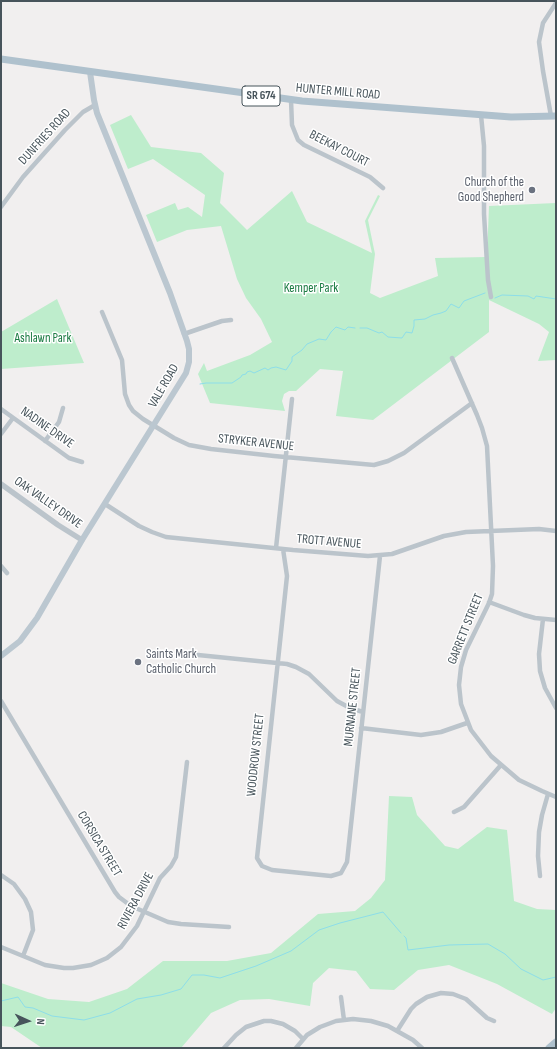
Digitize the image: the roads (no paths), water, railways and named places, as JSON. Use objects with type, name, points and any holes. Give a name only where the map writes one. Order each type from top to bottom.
[{"type":"main road","name":"HUNTER MILL ROAD","points":[[1,59],[291,100],[511,117],[553,116]]},
{"type":"main road","name":"VALE ROAD","points":[[1,656],[16,646],[55,589],[82,540],[188,367],[190,356],[170,293],[95,105],[90,72]]},
{"type":"main road","points":[[548,1048],[556,1042]]},
{"type":"street","points":[[553,116],[543,71],[539,42],[544,23],[556,4]]},
{"type":"street","name":"BEEKAY COURT","points":[[291,100],[290,109],[292,125],[300,142],[370,177],[383,188]]},
{"type":"street","name":"DUNFRIES ROAD","points":[[1,207],[23,177],[58,137],[83,112],[95,105]]},
{"type":"street","points":[[481,115],[484,146],[484,214],[488,280],[491,296]]},
{"type":"street","name":"STRYKER AVENUE","points":[[102,312],[122,360],[124,387],[127,400],[133,411],[153,426],[189,445],[366,465],[388,462],[404,453],[472,403]]},
{"type":"street","points":[[184,334],[222,321],[231,320]]},
{"type":"street","name":"GARRETT STREET","points":[[452,358],[482,428],[487,446],[492,531],[492,594],[466,650],[461,667],[459,695],[463,714],[478,741],[501,766],[519,780],[556,797]]},
{"type":"street","points":[[276,548],[292,399]]},
{"type":"street","points":[[45,441],[59,422],[63,408]]},
{"type":"street","name":"NADINE DRIVE","points":[[1,409],[69,458],[82,462]]},
{"type":"street","points":[[1,434],[13,418]]},
{"type":"street","name":"OAK VALLEY DRIVE","points":[[1,484],[58,525],[82,540]]},
{"type":"street","name":"TROTT AVENUE","points":[[105,504],[139,526],[166,537],[337,554],[380,556],[402,551],[444,536],[466,532],[539,529],[556,532]]},
{"type":"street","name":"WOODROW STREET","points":[[283,549],[287,576],[256,858],[262,866],[272,870],[332,876],[341,873],[348,860]]},
{"type":"street","name":"MURNANE STREET","points":[[348,860],[380,556]]},
{"type":"street","points":[[1,566],[7,573]]},
{"type":"street","points":[[489,602],[524,615],[556,620]]},
{"type":"street","points":[[543,619],[539,654],[540,672],[545,688],[556,708]]},
{"type":"street","points":[[188,654],[287,664],[303,670],[337,701],[350,708],[363,712]]},
{"type":"street","name":"CORSICA STREET","points":[[1,701],[114,892],[124,902],[159,919],[177,924],[229,927]]},
{"type":"street","points":[[362,728],[421,735],[441,732],[467,723]]},
{"type":"street","name":"RIVIERA DRIVE","points":[[1,947],[45,965],[64,968],[82,967],[95,964],[107,958],[121,947],[133,933],[160,878],[171,866],[176,857],[187,762]]},
{"type":"street","points":[[454,812],[464,807],[501,766]]},
{"type":"street","points":[[540,876],[538,856],[539,832],[548,794]]},
{"type":"street","points":[[1,875],[10,880],[18,889],[29,907],[33,918],[33,930],[23,956]]},
{"type":"street","points":[[397,1031],[407,1014],[416,1004],[427,997],[441,993],[453,994],[466,999],[487,1018],[494,1021]]},
{"type":"street","points":[[341,997],[344,1020]]},
{"type":"street","points":[[296,1048],[303,1039],[320,1027],[344,1020],[362,1020],[388,1026],[413,1040],[422,1048]]},
{"type":"street","points":[[224,1048],[246,1027],[264,1021],[284,1024],[295,1031],[303,1039]]},
{"type":"waterway","points":[[360,328],[367,328],[379,333],[382,332],[388,337],[402,338],[406,332],[412,333],[414,320],[425,319],[446,311],[451,304],[459,308],[464,301],[485,293]]},
{"type":"waterway","points":[[495,298],[502,295],[528,296],[534,299],[536,296],[556,299]]},
{"type":"waterway","points":[[200,384],[232,383],[247,372],[250,371],[254,373],[265,368],[268,370],[276,367],[286,370],[292,361],[292,357],[302,350],[307,344],[319,339],[326,340],[336,327],[345,330],[348,327],[355,328]]},
{"type":"waterway","points":[[1,1001],[18,997],[25,1007],[33,1008],[52,1016],[84,1020],[110,1013],[137,999],[161,995],[181,989],[192,975],[204,975],[220,978],[256,966],[291,951],[319,930],[340,923],[383,912],[401,933]]},
{"type":"waterway","points":[[404,936],[406,938],[408,950],[449,945],[488,944],[505,954],[521,969],[543,980],[556,977]]},
{"type":"place","name":"Church of the Good Shepherd","points":[[532,190]]},
{"type":"place","name":"Saints Mark Catholic Church","points":[[138,662]]},
{"type":"park label","name":"Kemper Park","points":[[311,289]]},
{"type":"park label","name":"Ashlawn Park","points":[[43,339]]}]
